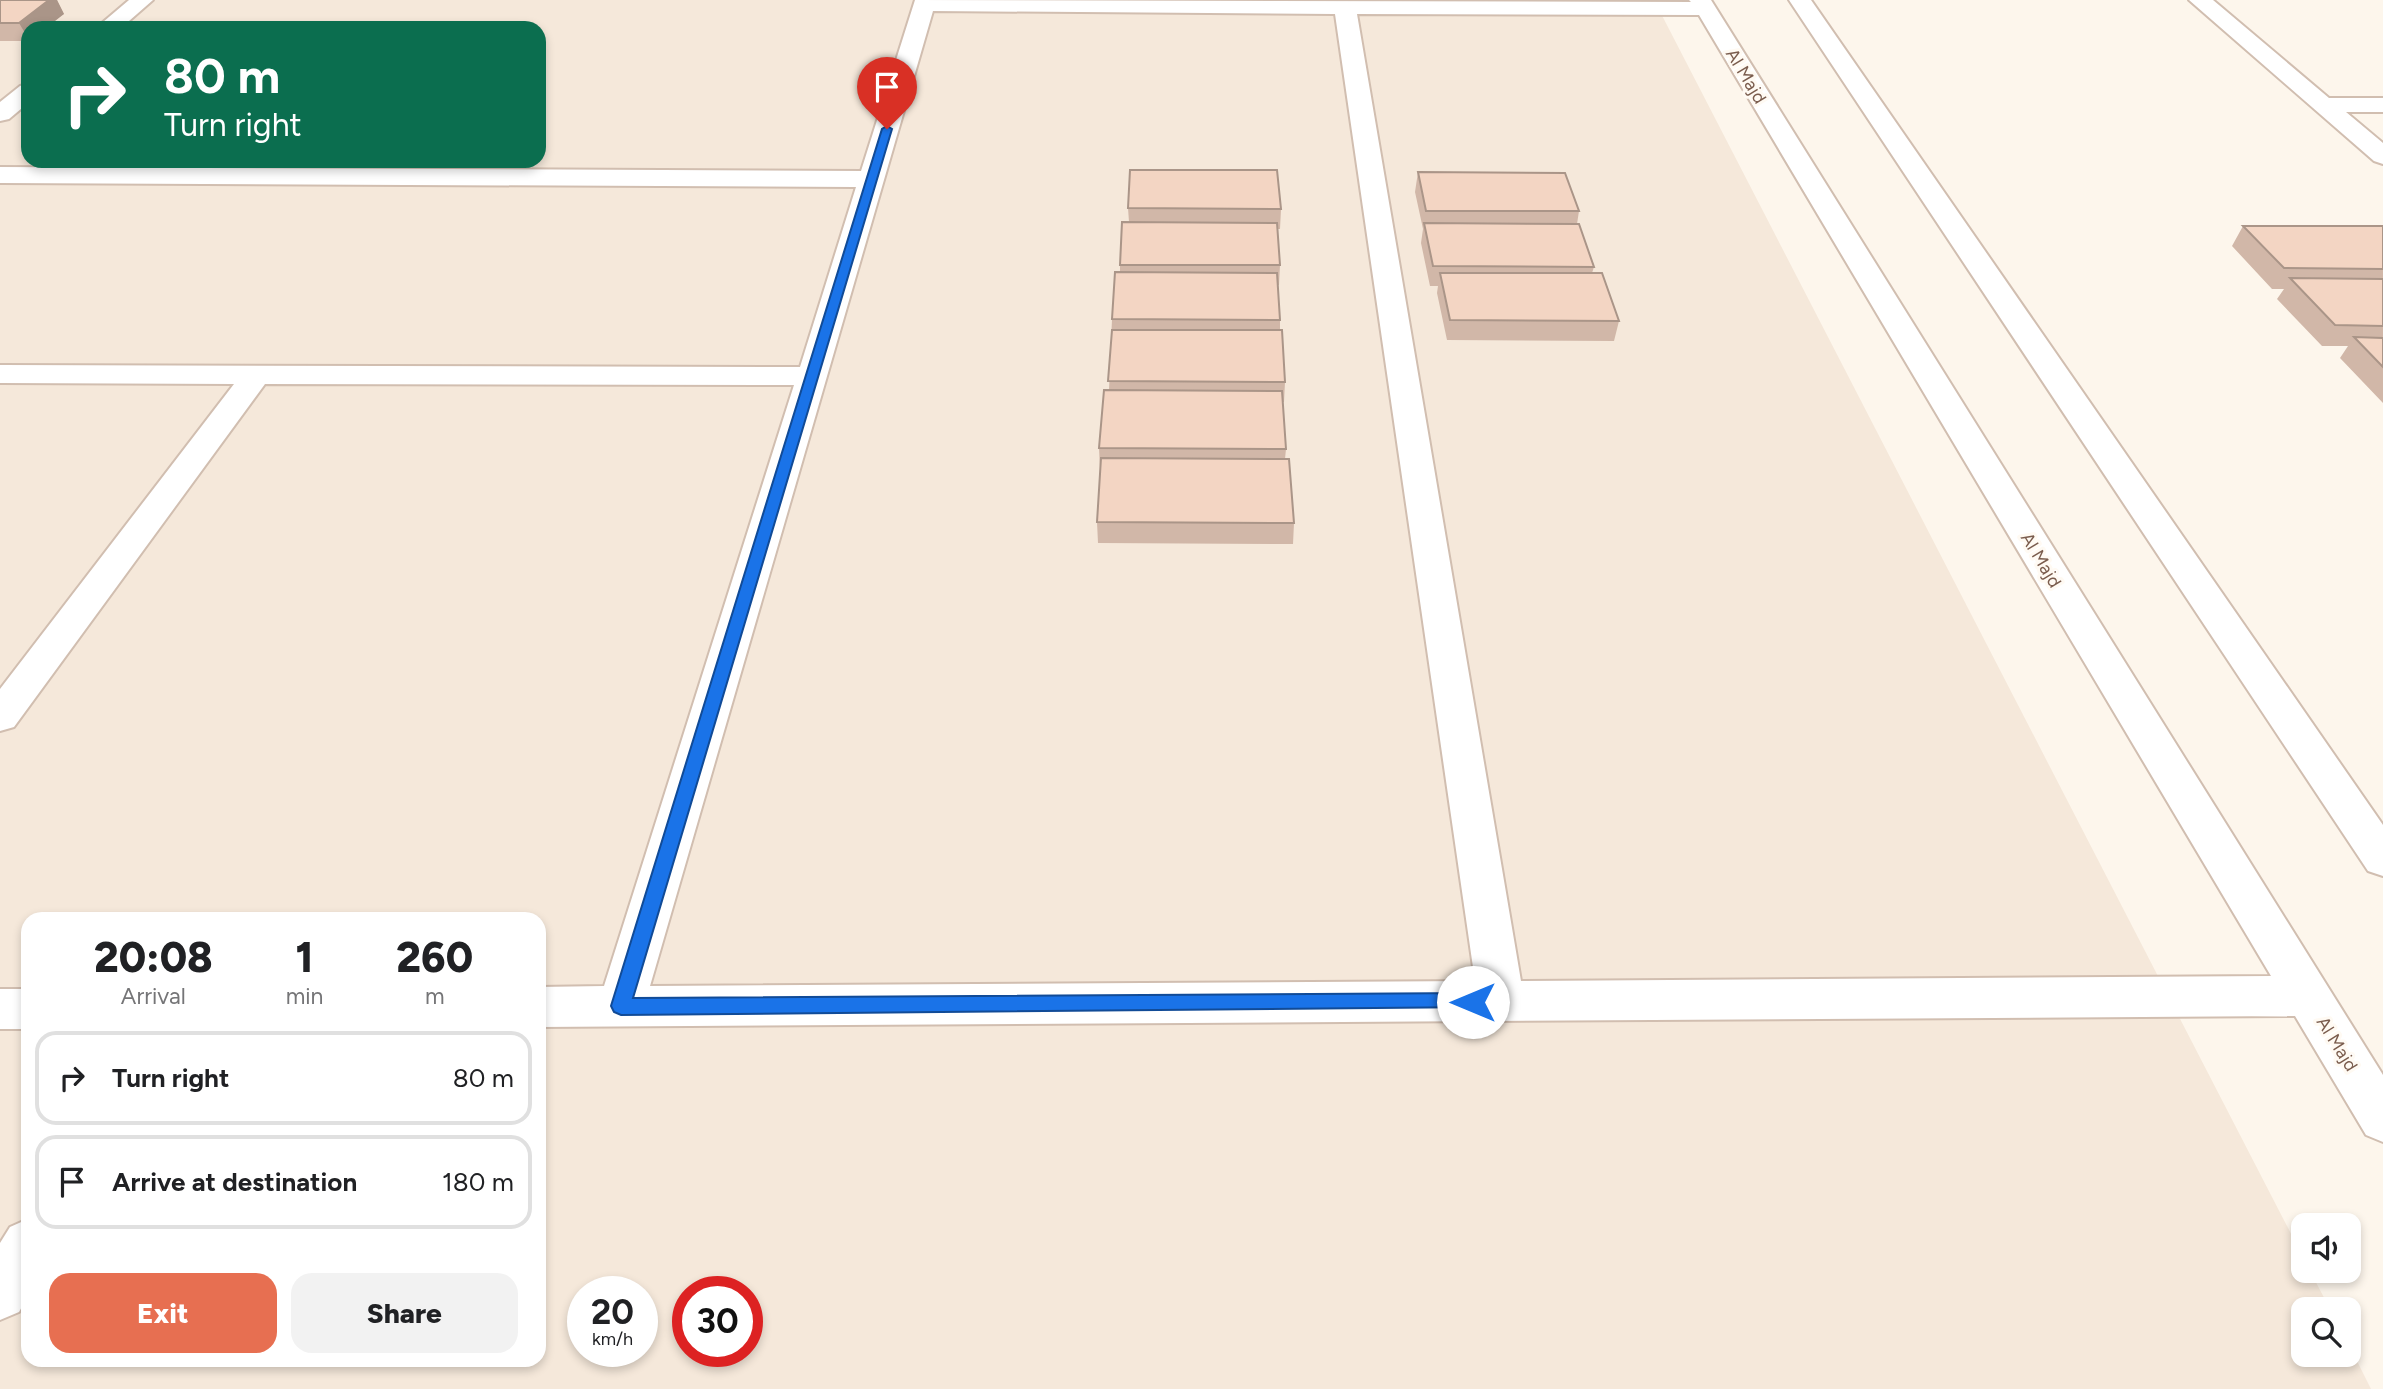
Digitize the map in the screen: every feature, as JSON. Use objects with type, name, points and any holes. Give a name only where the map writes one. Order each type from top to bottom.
[{"type":"street","points":[[116,21],[142,0]]},
{"type":"street","points":[[1800,0],[2383,859]]},
{"type":"street","points":[[2200,0],[2383,156]]},
{"type":"street","points":[[621,1006],[925,3],[1345,8],[1703,5]]},
{"type":"street","name":"Al Majd","points":[[1703,5],[2383,1119]]},
{"type":"street","points":[[1345,8],[1501,1001]]},
{"type":"street","points":[[0,114],[21,97]]},
{"type":"street","points":[[2325,105],[2383,105]]},
{"type":"street","points":[[0,175],[872,179]]},
{"type":"street","points":[[0,374],[812,376]]},
{"type":"street","points":[[0,717],[257,374]]},
{"type":"street","points":[[546,1007],[2307,996]]},
{"type":"street","points":[[0,1009],[21,1009]]},
{"type":"street","points":[[0,1293],[21,1257]]},
{"type":"shaded area","points":[[0,0],[1654,0],[2291,1234],[2291,1283],[2316,1283],[2324,1297],[2291,1297],[2291,1367],[2360,1367],[2371,1389],[0,1389]]},
{"type":"building","points":[[0,0],[49,0],[19,23],[0,23]]},
{"type":"building","points":[[1130,170],[1277,170],[1281,209],[1128,208]]},
{"type":"building","points":[[1418,172],[1565,173],[1579,211],[1426,211]]},
{"type":"building","points":[[1122,222],[1277,223],[1280,265],[1120,265]]},
{"type":"building","points":[[1424,223],[1579,224],[1594,267],[1433,266]]},
{"type":"building","points":[[2243,226],[2383,226],[2383,269],[2284,268]]},
{"type":"building","points":[[1115,272],[1277,273],[1280,320],[1112,319]]},
{"type":"building","points":[[1440,273],[1602,273],[1619,321],[1450,320]]},
{"type":"building","points":[[2290,278],[2383,279],[2383,326],[2335,325]]},
{"type":"building","points":[[1112,330],[1282,330],[1285,382],[1108,381]]},
{"type":"building","points":[[2354,337],[2383,338],[2383,367]]},
{"type":"building","points":[[1104,390],[1282,391],[1286,449],[1099,448]]},
{"type":"building","points":[[1101,458],[1289,459],[1294,523],[1097,522]]},
{"type":"route","points":[[887,129],[621,1006],[1473,1002]]}]
